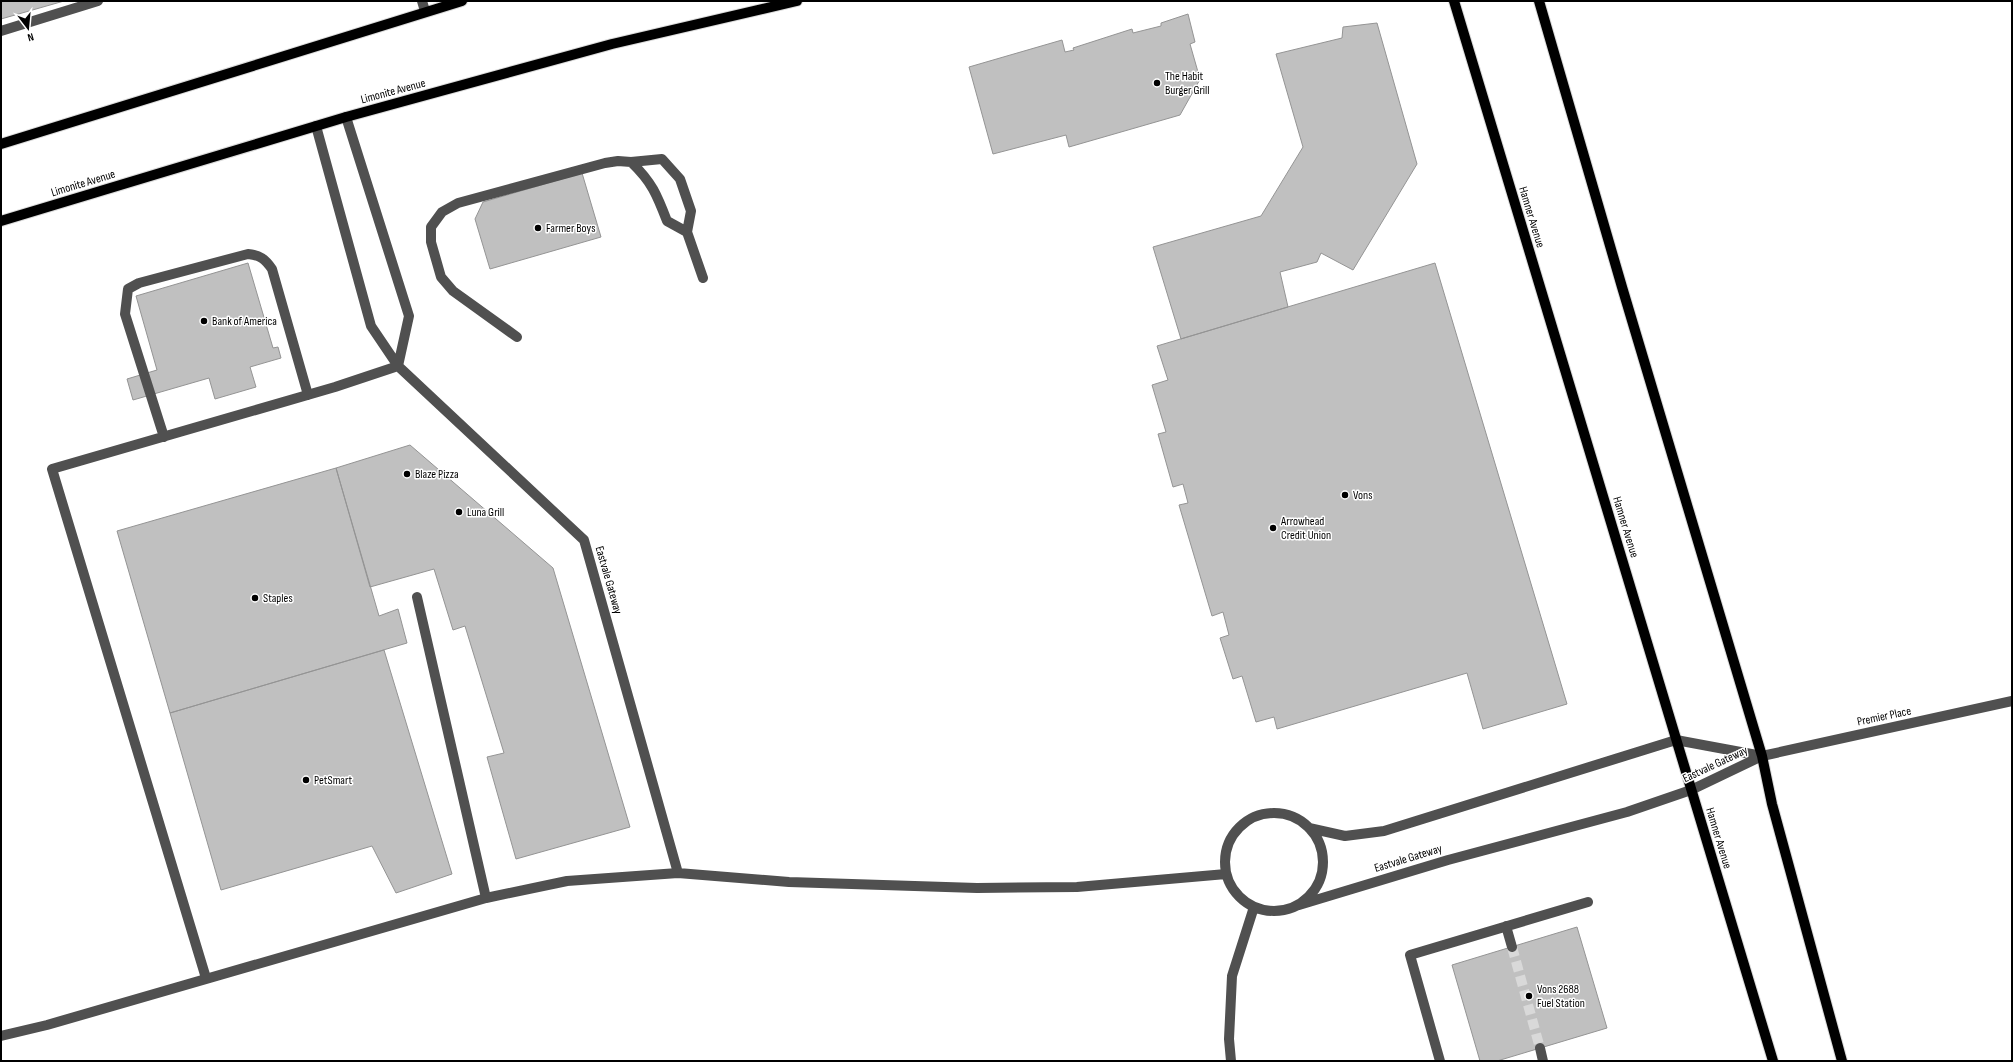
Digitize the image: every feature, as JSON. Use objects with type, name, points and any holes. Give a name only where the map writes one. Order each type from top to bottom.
[{"type":"main road","points":[[1,144],[425,11],[462,1]]},
{"type":"main road","name":"Limonite Avenue","points":[[1,221],[346,117],[612,44],[797,1]]},
{"type":"main road","name":"Hamner Avenue","points":[[1454,1],[1772,1061]]},
{"type":"main road","points":[[1539,1],[1622,287],[1762,756],[1774,812],[1842,1061]]},
{"type":"street","points":[[1,31],[98,1]]},
{"type":"street","points":[[422,1],[425,11]]},
{"type":"street","points":[[206,978],[52,469],[308,395],[398,366],[409,316],[346,117]]},
{"type":"street","name":"Eastvale Gateway","points":[[316,126],[371,326],[398,366],[584,540],[678,873]]},
{"type":"street","points":[[517,337],[453,291],[441,277],[431,242],[431,227],[442,212],[458,203],[605,163],[662,159],[680,179],[691,211],[687,232],[703,278]]},
{"type":"street","points":[[631,162],[647,177],[658,196],[667,221],[687,232]]},
{"type":"street","points":[[164,437],[125,314],[128,290],[139,283],[248,254],[258,255],[266,260],[272,269],[308,395]]},
{"type":"street","points":[[416,597],[486,898]]},
{"type":"street","name":"Premier Place","points":[[1762,756],[2012,701]]},
{"type":"street","name":"Eastvale Gateway","points":[[1309,828],[1345,836],[1384,831],[1676,740],[1762,756]]},
{"type":"street","name":"Eastvale Gateway","points":[[1299,905],[1448,860],[1627,812],[1691,790],[1762,756]]},
{"type":"street","points":[[1267,814],[1282,814],[1297,818],[1309,828],[1318,840],[1323,854],[1323,869],[1319,883],[1310,896],[1299,905],[1284,910],[1268,911],[1254,907],[1241,899],[1232,887],[1226,874],[1225,858],[1230,841],[1239,828],[1252,818],[1267,814]]},
{"type":"street","points":[[1,1036],[486,898],[567,881],[678,873],[788,882],[977,888],[1077,887],[1226,874]]},
{"type":"street","points":[[1440,1061],[1410,955],[1588,902]]},
{"type":"street","points":[[1231,1061],[1229,1039],[1232,976],[1254,907]]},
{"type":"street","points":[[1506,926],[1512,946]]},
{"type":"street","points":[[1540,1048],[1543,1061]]},
{"type":"building","points":[[1,1],[64,1],[1,19]]},
{"type":"building","points":[[1188,14],[1195,42],[1190,44],[1198,72],[1203,74],[1180,115],[1069,147],[1066,135],[993,154],[969,67],[1062,40],[1065,52],[1074,50],[1073,48],[1132,29],[1133,33],[1161,26],[1161,23]]},
{"type":"building","points":[[1377,23],[1417,164],[1353,270],[1321,253],[1317,262],[1280,272],[1288,307],[1181,339],[1153,247],[1261,216],[1303,147],[1276,54],[1342,38],[1343,27]]},
{"type":"building","name":"Farmer Boys","points":[[582,173],[601,237],[490,269],[475,219],[483,202]]},
{"type":"building","name":"Bank of America","points":[[248,263],[273,348],[278,347],[281,358],[250,367],[256,387],[215,399],[209,378],[133,400],[127,379],[157,370],[136,296]]},
{"type":"building","name":"Vons","points":[[1435,263],[1567,704],[1483,729],[1467,673],[1277,729],[1274,717],[1256,722],[1242,676],[1233,679],[1220,638],[1229,635],[1223,612],[1212,616],[1179,505],[1188,503],[1183,484],[1173,487],[1158,434],[1166,432],[1152,385],[1168,380],[1157,346]]},
{"type":"building","points":[[410,445],[553,568],[630,827],[516,859],[487,757],[504,753],[465,626],[453,630],[434,569],[370,587],[336,468]]},
{"type":"building","name":"Staples","points":[[336,468],[379,616],[398,609],[407,643],[170,713],[117,531]]},
{"type":"building","name":"PetSmart","points":[[384,650],[452,874],[396,893],[372,846],[221,890],[170,713]]},
{"type":"building","name":"Vons 2688 Fuel Station","points":[[1577,927],[1607,1028],[1497,1061],[1480,1061],[1452,965]]},
{"type":"tunnel","points":[[1512,947],[1540,1048]]},
{"type":"place","name":"The Habit Burger Grill","points":[[1157,83]]},
{"type":"place","name":"Farmer Boys","points":[[538,228]]},
{"type":"place","name":"Bank of America","points":[[204,321]]},
{"type":"place","name":"Blaze Pizza","points":[[407,474]]},
{"type":"place","name":"Vons","points":[[1345,495]]},
{"type":"place","name":"Luna Grill","points":[[459,512]]},
{"type":"place","name":"Arrowhead Credit Union","points":[[1273,528]]},
{"type":"place","name":"Staples","points":[[255,598]]},
{"type":"place","name":"PetSmart","points":[[306,780]]},
{"type":"place","name":"Vons 2688 Fuel Station","points":[[1529,996]]}]
